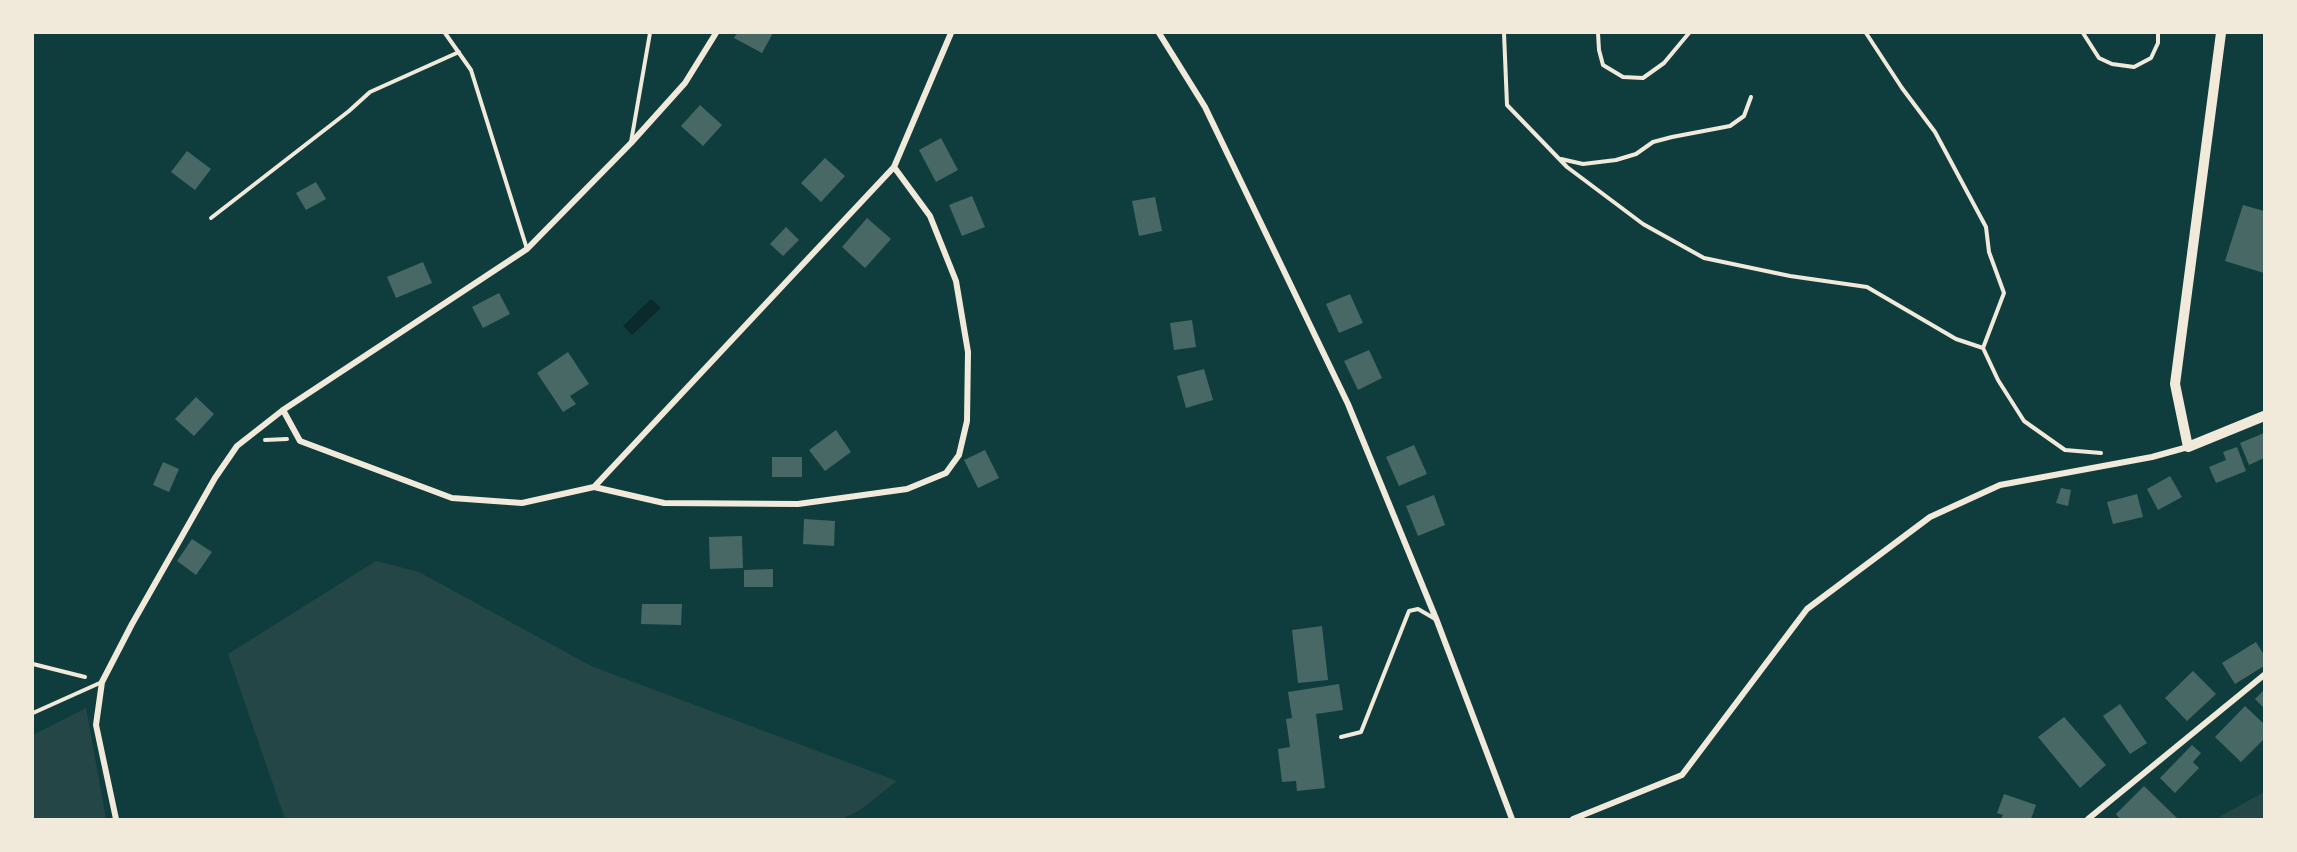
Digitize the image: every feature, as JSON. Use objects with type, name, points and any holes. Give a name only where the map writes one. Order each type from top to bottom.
[{"type":"street","points":[[116,819],[96,725],[102,682],[132,624],[215,478],[237,446],[283,410],[527,249],[631,143],[685,83],[716,33]]},
{"type":"street","points":[[594,487],[894,167],[951,33]]},
{"type":"street","points":[[1159,33],[1205,106],[1348,405],[1437,621],[1512,819]]},
{"type":"street","points":[[2188,447],[2175,384],[2221,33]]},
{"type":"street","points":[[283,410],[300,441],[452,498],[522,503],[594,487],[664,503],[798,504],[907,489],[946,473],[959,455],[967,421],[968,352],[956,281],[930,216],[894,167]]},
{"type":"street","points":[[1573,819],[1682,775],[1808,609],[1929,517],[2000,485],[2152,458],[2188,447],[2264,416]]},
{"type":"street","points":[[2088,819],[2264,675]]},
{"type":"lane","points":[[445,33],[471,70],[527,249]]},
{"type":"lane","points":[[631,143],[650,33]]},
{"type":"lane","points":[[211,218],[349,111],[370,92],[459,52]]},
{"type":"lane","points":[[1341,737],[1361,732],[1409,610],[1418,609],[1437,621]]},
{"type":"lane","points":[[33,713],[102,682]]},
{"type":"path","points":[[1504,33],[1507,105],[1560,159],[1643,224],[1704,258],[1790,276],[1868,287],[1956,339],[1983,348]]},
{"type":"path","points":[[1598,33],[1603,65],[1623,77],[1642,78],[1664,63],[1689,33]]},
{"type":"path","points":[[1866,33],[1902,88],[1935,132],[1986,227],[1989,252],[2004,293],[1983,348],[1998,380],[2024,421],[2065,450],[2105,453]]},
{"type":"path","points":[[2083,33],[2100,58],[2112,64],[2134,67],[2151,58],[2158,43],[2158,33]]},
{"type":"path","points":[[1560,159],[1583,164],[1616,160],[1636,154],[1653,142],[1730,126],[1744,116],[1751,97]]},
{"type":"path","points":[[237,446],[273,439],[300,441]]},
{"type":"path","points":[[33,664],[102,682]]},
{"type":"shaded area","points":[[651,299],[661,308],[632,335],[623,326]]},
{"type":"shaded area","points":[[376,561],[419,572],[591,666],[897,781],[860,810],[842,819],[285,819],[228,654]]},
{"type":"shaded area","points":[[86,708],[106,819],[33,819],[33,735]]},
{"type":"shaded area","points":[[2264,792],[2264,819],[2216,819]]},
{"type":"building","points":[[737,33],[773,33],[762,53],[734,38]]},
{"type":"building","points":[[700,105],[722,125],[703,146],[681,126]]},
{"type":"building","points":[[941,138],[958,170],[936,182],[919,150]]},
{"type":"building","points":[[187,151],[211,169],[195,190],[171,172]]},
{"type":"building","points":[[825,158],[845,176],[821,202],[801,183]]},
{"type":"building","points":[[316,182],[326,199],[306,210],[296,193]]},
{"type":"building","points":[[972,196],[985,227],[962,236],[949,205]]},
{"type":"building","points":[[1155,197],[1162,231],[1139,236],[1132,201]]},
{"type":"building","points":[[2243,205],[2264,211],[2264,273],[2225,261]]},
{"type":"building","points":[[867,218],[891,239],[865,268],[842,247]]},
{"type":"building","points":[[786,227],[799,240],[783,256],[770,244]]},
{"type":"building","points":[[423,262],[432,283],[396,298],[387,277]]},
{"type":"building","points":[[499,293],[510,314],[483,328],[472,307]]},
{"type":"building","points":[[1350,294],[1363,323],[1339,333],[1326,304]]},
{"type":"building","points":[[1192,320],[1196,347],[1174,350],[1170,323]]},
{"type":"building","points":[[1369,350],[1382,378],[1358,390],[1344,361]]},
{"type":"building","points":[[568,352],[589,384],[570,396],[576,404],[563,412],[537,373]]},
{"type":"building","points":[[1204,369],[1213,400],[1186,408],[1177,376]]},
{"type":"building","points":[[196,397],[214,414],[194,436],[175,419]]},
{"type":"building","points":[[836,430],[851,452],[825,471],[809,450]]},
{"type":"building","points":[[2264,433],[2264,458],[2249,465],[2240,443]]},
{"type":"building","points":[[1414,445],[1427,474],[1399,486],[1386,457]]},
{"type":"building","points":[[2237,447],[2246,471],[2216,483],[2209,467],[2226,460],[2223,452]]},
{"type":"building","points":[[985,450],[999,478],[978,488],[964,460]]},
{"type":"building","points":[[772,457],[802,457],[802,477],[772,477]]},
{"type":"building","points":[[163,462],[179,469],[169,492],[153,485]]},
{"type":"building","points":[[2170,476],[2182,497],[2158,510],[2147,489]]},
{"type":"building","points":[[2061,488],[2071,490],[2068,506],[2056,503]]},
{"type":"building","points":[[2137,494],[2143,517],[2113,524],[2107,502]]},
{"type":"building","points":[[1434,495],[1445,525],[1418,536],[1406,506]]},
{"type":"building","points":[[804,519],[835,521],[834,546],[803,544]]},
{"type":"building","points":[[742,536],[743,568],[710,569],[709,537]]},
{"type":"building","points":[[192,539],[212,552],[196,575],[177,561]]},
{"type":"building","points":[[773,569],[773,587],[744,587],[744,570]]},
{"type":"building","points":[[642,604],[682,604],[681,625],[641,624]]},
{"type":"building","points":[[1322,626],[1328,680],[1298,683],[1292,630]]},
{"type":"building","points":[[2256,642],[2264,655],[2264,666],[2235,684],[2222,663]]},
{"type":"building","points":[[2193,671],[2216,694],[2187,721],[2165,698]]},
{"type":"building","points":[[1339,684],[1343,710],[1316,714],[1325,788],[1297,791],[1296,781],[1282,782],[1278,749],[1290,747],[1286,719],[1292,718],[1288,692]]},
{"type":"building","points":[[2264,690],[2264,708],[2255,699]]},
{"type":"building","points":[[2120,704],[2147,743],[2130,754],[2103,716]]},
{"type":"building","points":[[2245,706],[2264,724],[2264,739],[2241,762],[2215,737]]},
{"type":"building","points":[[2064,717],[2106,765],[2080,788],[2038,737]]},
{"type":"building","points":[[2192,745],[2201,753],[2193,762],[2199,768],[2175,793],[2160,778]]},
{"type":"building","points":[[2144,786],[2178,819],[2120,819],[2116,814]]},
{"type":"building","points":[[2004,794],[2036,805],[2031,819],[2001,819],[2003,815],[1997,813]]}]
